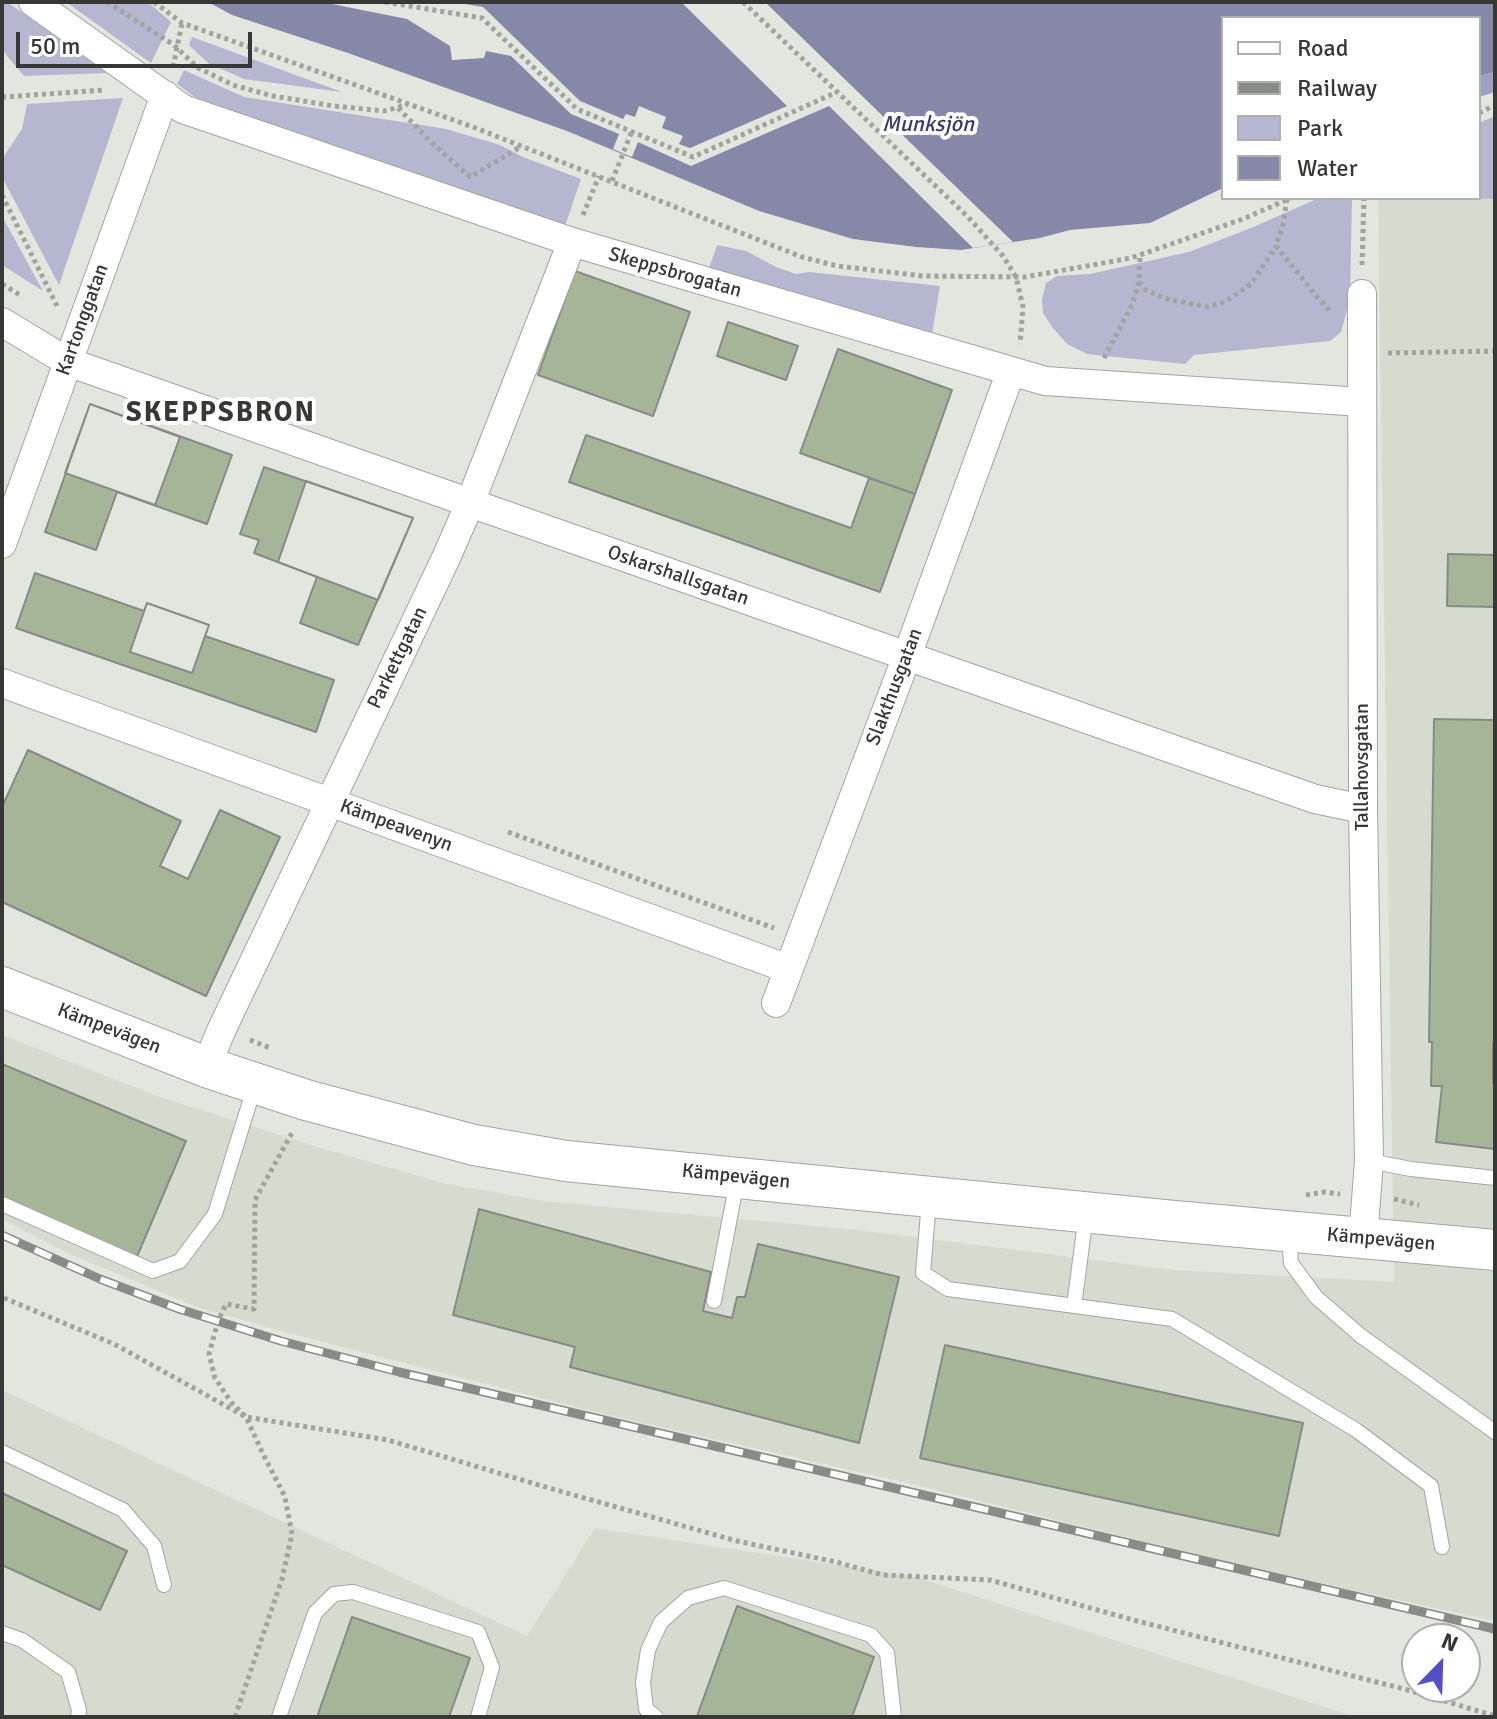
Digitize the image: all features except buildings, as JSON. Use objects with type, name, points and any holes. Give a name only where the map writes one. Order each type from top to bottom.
[{"type":"main road","name":"Kämpevägen","points":[[2,987],[213,1049],[256,1083],[306,1100],[474,1145],[566,1161],[1087,1212],[1296,1213],[1363,1239],[1495,1250]]},
{"type":"street","name":"Skeppsbrogatan","points":[[33,2],[183,109],[572,242],[1045,381],[1362,402]]},
{"type":"street","name":"Kartonggatan","points":[[2,544],[68,362],[158,91]]},
{"type":"street","name":"Parkettgatan","points":[[213,1049],[446,558],[572,242]]},
{"type":"street","name":"Tallahovsgatan","points":[[1362,294],[1363,809],[1369,1161],[1363,1239]]},
{"type":"street","name":"Oskarshallsgatan","points":[[2,322],[68,362],[1315,799],[1363,809]]},
{"type":"street","name":"Slakthusgatan","points":[[776,1003],[1011,371]]},
{"type":"street","name":"Kämpeavenyn","points":[[2,683],[789,969]]},
{"type":"lane","points":[[2,1204],[153,1271],[180,1261],[215,1214],[256,1083]]},
{"type":"lane","points":[[1369,1161],[1495,1178]]},
{"type":"lane","points":[[714,1301],[738,1177]]},
{"type":"lane","points":[[929,1196],[923,1273],[948,1289],[1172,1319],[1356,1430],[1431,1486],[1442,1547]]},
{"type":"lane","points":[[1074,1306],[1087,1212]]},
{"type":"lane","points":[[1296,1213],[1291,1263],[1316,1297],[1361,1336],[1495,1432]]},
{"type":"lane","points":[[2,1452],[123,1510],[154,1546],[164,1585]]},
{"type":"lane","points":[[656,1717],[646,1709],[643,1682],[648,1650],[661,1622],[688,1598],[724,1588],[871,1635],[887,1653],[894,1717]]},
{"type":"lane","points":[[279,1717],[315,1613],[334,1594],[353,1592],[478,1632],[492,1667],[478,1717]]},
{"type":"lane","points":[[2,1633],[22,1640],[68,1672],[79,1710],[78,1717]]},
{"type":"path","points":[[107,2],[178,49],[198,68],[233,85],[273,96],[334,106],[384,111],[408,104]]},
{"type":"path","points":[[154,2],[182,23],[522,146],[802,257],[837,266],[923,276],[1016,277],[1055,272],[1140,255],[1243,219],[1287,200]]},
{"type":"path","points":[[385,2],[482,18],[577,109],[693,157],[837,92]]},
{"type":"path","points":[[743,2],[968,217],[1003,256],[1016,277],[1023,307],[1021,343],[1011,371]]},
{"type":"path","points":[[2,97],[158,91],[178,49],[182,23]]},
{"type":"path","points":[[397,107],[470,177],[522,146]]},
{"type":"path","points":[[612,181],[632,131]]},
{"type":"path","points":[[572,242],[599,176]]},
{"type":"path","points":[[2,195],[58,307]]},
{"type":"path","points":[[1139,282],[1146,290],[1167,299],[1208,307],[1225,302],[1251,284],[1276,246],[1289,200]]},
{"type":"path","points":[[1362,294],[1364,200]]},
{"type":"path","points":[[1276,246],[1318,298],[1362,344],[1495,351]]},
{"type":"path","points":[[1088,384],[1132,305],[1139,282],[1140,255]]},
{"type":"path","points":[[213,1049],[282,1052]]},
{"type":"path","points":[[235,1717],[282,1579],[292,1534],[285,1497],[246,1417],[231,1402],[215,1378],[209,1354],[226,1304],[254,1309],[255,1200],[293,1131]]},
{"type":"path","points":[[1296,1213],[1324,1192],[1402,1200],[1429,1209]]},
{"type":"path","points":[[4,1298],[114,1344],[246,1417],[388,1440],[737,1541],[883,1575],[990,1580],[1404,1689],[1495,1716]]},
{"type":"shaded area","points":[[1495,72],[1495,92],[1481,96],[1481,76]]},
{"type":"shaded area","points":[[1495,188],[1495,1621],[1238,1565],[912,1484],[595,1412],[288,1333],[197,1307],[69,1254],[2,1219],[2,1035],[157,1096],[447,1184],[544,1201],[858,1230],[1174,1270],[1394,1282],[1378,200],[1481,200],[1481,197]]},
{"type":"shaded area","points":[[2,1390],[527,1636],[595,1528],[915,1577],[1356,1717],[2,1717]]},
{"type":"green space","points":[[2,2],[7,2],[108,73],[24,76],[2,50]]},
{"type":"green space","points":[[66,2],[148,2],[171,22],[151,63]]},
{"type":"green space","points":[[192,37],[342,92],[244,79],[208,63],[189,45]]},
{"type":"green space","points":[[184,70],[244,97],[446,129],[500,145],[581,179],[564,229],[195,97],[177,84]]},
{"type":"green space","points":[[123,98],[59,285],[2,177],[2,159],[22,129],[27,104]]},
{"type":"green space","points":[[1495,116],[1495,199],[1481,198],[1481,122]]},
{"type":"green space","points":[[1314,200],[1352,200],[1350,299],[1341,332],[1330,341],[1194,355],[1185,364],[1087,354],[1067,344],[1043,313],[1046,283],[1057,276],[1090,274],[1189,252]]},
{"type":"green space","points":[[2,216],[43,291],[2,265]]},
{"type":"green space","points":[[717,245],[746,251],[796,274],[809,272],[940,286],[932,334],[708,271]]},
{"type":"water","name":"Munksjön","points":[[208,2],[1495,2],[1495,72],[1481,76],[1481,16],[1221,16],[1221,189],[1150,223],[1070,230],[1040,238],[961,250],[853,239],[759,211],[567,131],[232,15]]},
{"type":"pier","points":[[322,2],[453,2],[483,7],[580,101],[623,119],[626,114],[635,117],[639,106],[666,117],[662,128],[683,136],[679,144],[690,148],[787,106],[681,2],[765,2],[1013,242],[973,248],[829,106],[691,166],[638,142],[632,157],[613,149],[619,134],[571,114],[511,56],[486,51],[484,58],[452,60],[450,46],[407,19]]},
{"type":"railway","points":[[2,1235],[100,1279],[179,1309],[281,1341],[399,1372],[1495,1629]]},
{"type":"district","name":"SKEPPSBRON","points":[[221,414]]}]
